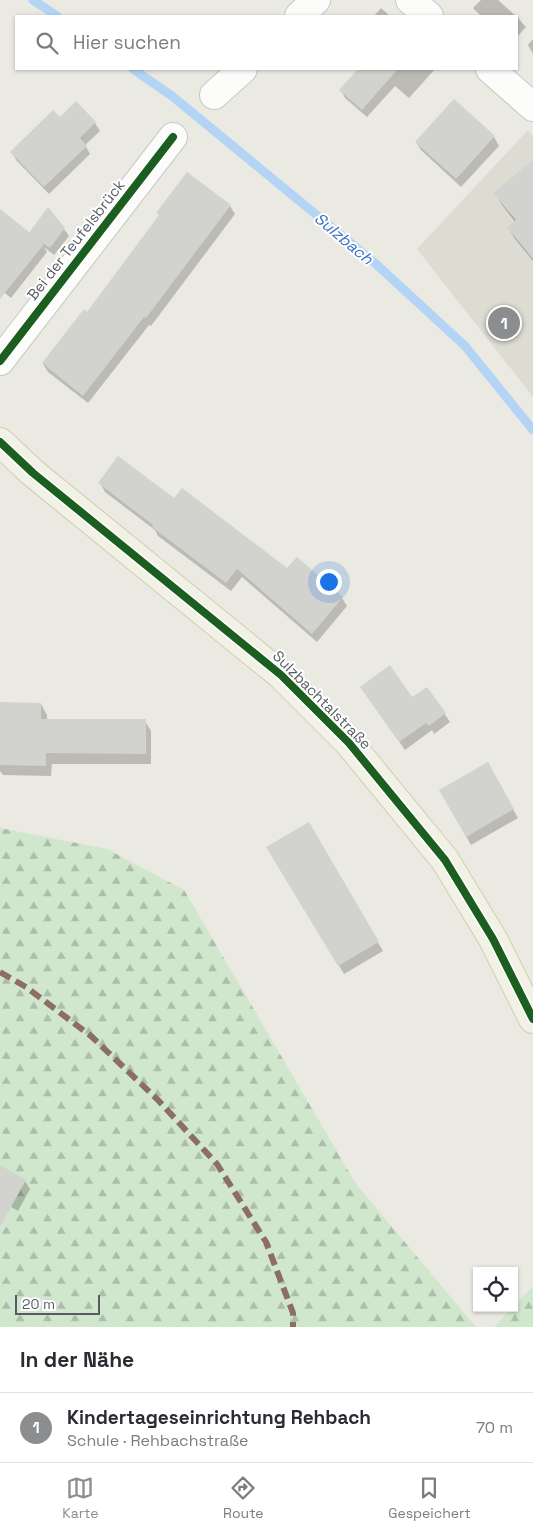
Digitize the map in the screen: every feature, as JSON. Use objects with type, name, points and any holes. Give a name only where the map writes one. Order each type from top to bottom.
[{"type":"main road","name":"Sulzbachtalstraße","points":[[0,442],[33,473],[281,675],[349,743],[445,860],[493,939],[533,1019]]},
{"type":"street","points":[[300,15],[316,0]]},
{"type":"street","points":[[410,0],[428,15]]},
{"type":"street","points":[[214,95],[241,70]]},
{"type":"street","points":[[491,70],[533,107]]},
{"type":"street","name":"Bei der Teufelsbrück","points":[[0,360],[173,137]]},
{"type":"shaded area","points":[[528,130],[533,136],[533,397],[417,249]]},
{"type":"green space","points":[[0,828],[107,849],[184,890],[356,1184],[476,1327],[0,1327]]},
{"type":"green space","points":[[533,1286],[533,1327],[494,1327],[508,1312],[518,1312],[518,1302]]},
{"type":"building","points":[[357,70],[397,70],[362,110],[339,90]]},
{"type":"building","points":[[454,99],[495,136],[456,179],[415,142]]},
{"type":"building","points":[[76,101],[96,122],[80,138],[87,146],[44,187],[10,152],[53,110],[60,117]]},
{"type":"building","points":[[533,160],[533,259],[507,227],[516,220],[493,193]]},
{"type":"building","points":[[187,172],[231,205],[146,318],[144,317],[83,396],[42,363],[84,309],[87,312],[159,215],[156,213]]},
{"type":"building","points":[[48,207],[65,228],[50,248],[29,233]]},
{"type":"building","points":[[0,209],[44,244],[0,299]]},
{"type":"building","points":[[118,456],[174,498],[182,488],[287,568],[297,557],[343,597],[312,634],[237,569],[226,583],[98,483]]},
{"type":"building","points":[[390,665],[412,697],[427,687],[446,713],[429,726],[426,723],[399,742],[360,687]]},
{"type":"building","points":[[0,702],[41,703],[41,719],[146,719],[146,754],[46,753],[46,766],[0,765]]},
{"type":"building","points":[[488,762],[514,809],[466,837],[439,790]]},
{"type":"building","points":[[309,822],[379,942],[338,966],[266,847]]},
{"type":"building","points":[[0,1165],[26,1180],[0,1227]]},
{"type":"waterway","name":"Sulzbach","points":[[33,0],[56,15]]},
{"type":"waterway","name":"Sulzbach","points":[[134,70],[172,96],[376,264],[465,346],[533,430]]},
{"type":"marked path","points":[[0,972],[26,987],[91,1036],[157,1099],[217,1164],[266,1242],[293,1313],[293,1327]]},
{"type":"cycle path","points":[[0,361],[173,137]]},
{"type":"cycle path","points":[[0,442],[33,473],[281,675],[349,743],[445,860],[493,939],[533,1019]]},
{"type":"place","name":"Kindertageseinrichtung Rehbach","points":[[504,323]]}]
